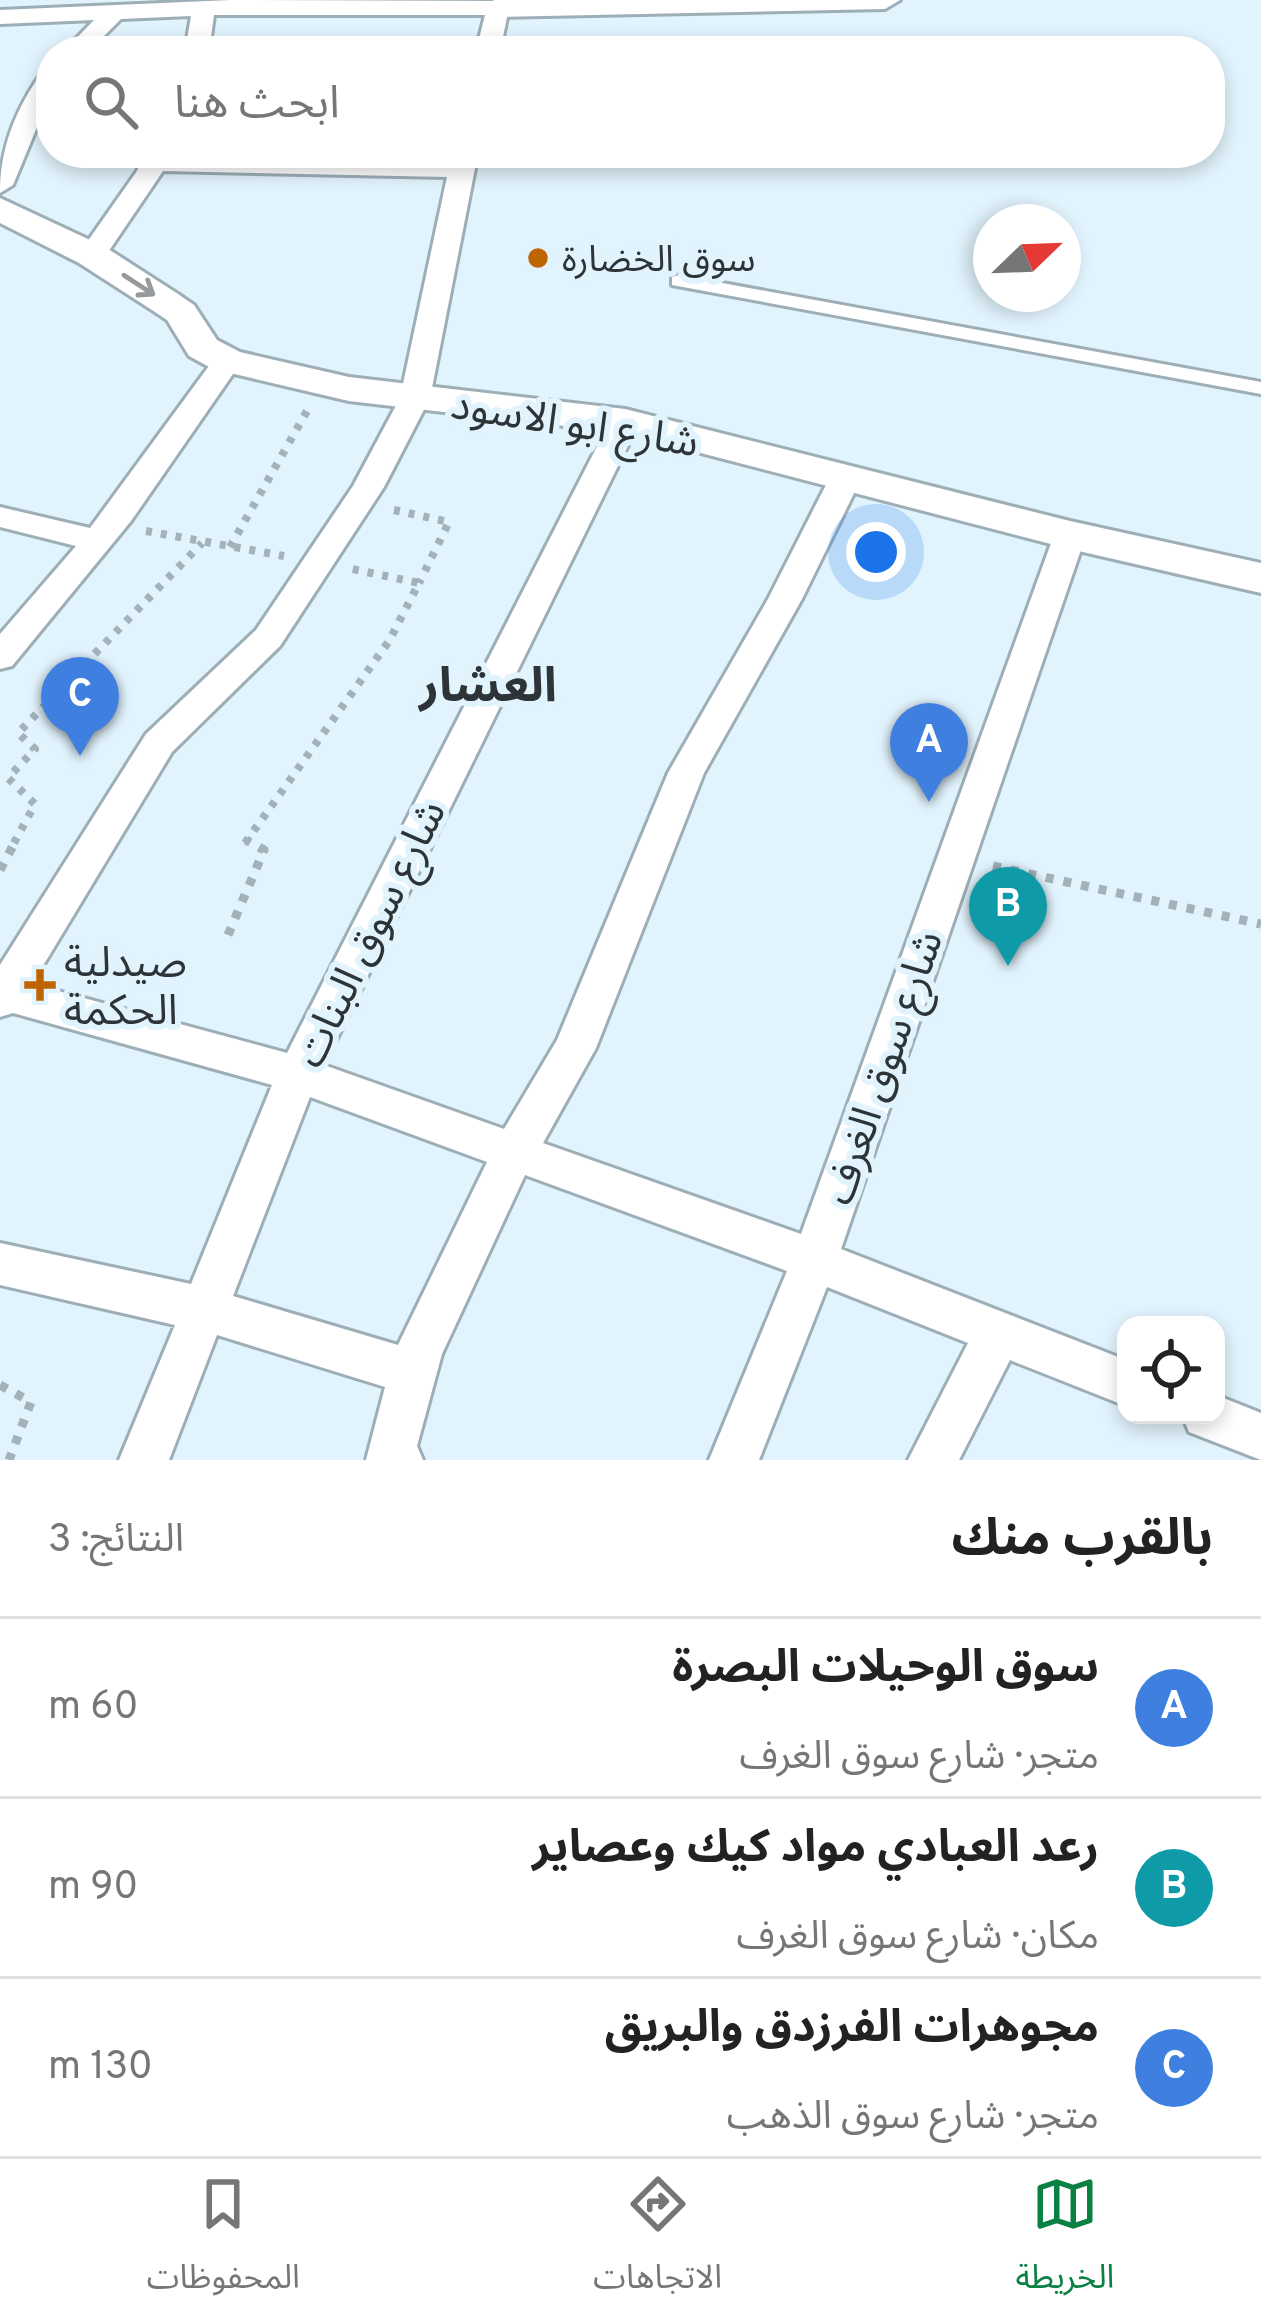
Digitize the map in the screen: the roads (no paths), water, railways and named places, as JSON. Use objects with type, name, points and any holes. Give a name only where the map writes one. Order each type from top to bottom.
[{"type":"street","points":[[6,22],[232,4],[885,0]]},
{"type":"street","points":[[491,36],[497,4]]},
{"type":"street","points":[[199,36],[203,9]]},
{"type":"street","points":[[91,36],[114,13]]},
{"type":"street","points":[[0,185],[36,100]]},
{"type":"street","points":[[92,255],[149,168]]},
{"type":"street","points":[[462,168],[416,398],[358,502],[268,638],[159,743],[1,995],[298,1074],[814,1260],[1117,1379]]},
{"type":"street","points":[[0,209],[92,255],[181,313],[194,339],[227,361],[191,419],[104,533],[0,657]]},
{"type":"street","name":"شارع ابو الاسود","points":[[227,361],[416,398],[625,421],[1070,535],[1261,578]]},
{"type":"street","name":"شارع سوق البنات","points":[[144,1460],[298,1074],[625,421]]},
{"type":"street","points":[[398,1460],[389,1457],[419,1351],[514,1152],[575,1048],[686,772],[785,599],[846,477]]},
{"type":"street","points":[[0,517],[46,528]]},
{"type":"street","points":[[0,528],[104,533]]},
{"type":"street","name":"شارع سوق الغرف","points":[[734,1460],[814,1260],[1070,535]]},
{"type":"street","points":[[0,1264],[204,1309],[414,1373]]},
{"type":"street","points":[[933,1460],[999,1333]]},
{"type":"street","points":[[1225,1423],[1261,1437]]},
{"type":"lane","points":[[679,281],[1261,388]]},
{"type":"place","name":"سوق الخضارة","points":[[538,258]]},
{"type":"place","name":"مجوهرات الفرزدق والبريق","points":[[80,756]]},
{"type":"place","name":"سوق الوحيلات البصرة","points":[[929,802]]},
{"type":"place","name":"رعد العبادي مواد كيك وعصاير","points":[[1008,966]]},
{"type":"place","name":"صيدلية الحكمة","points":[[40,985]]},
{"type":"district","name":"العشار","points":[[488,684]]}]
